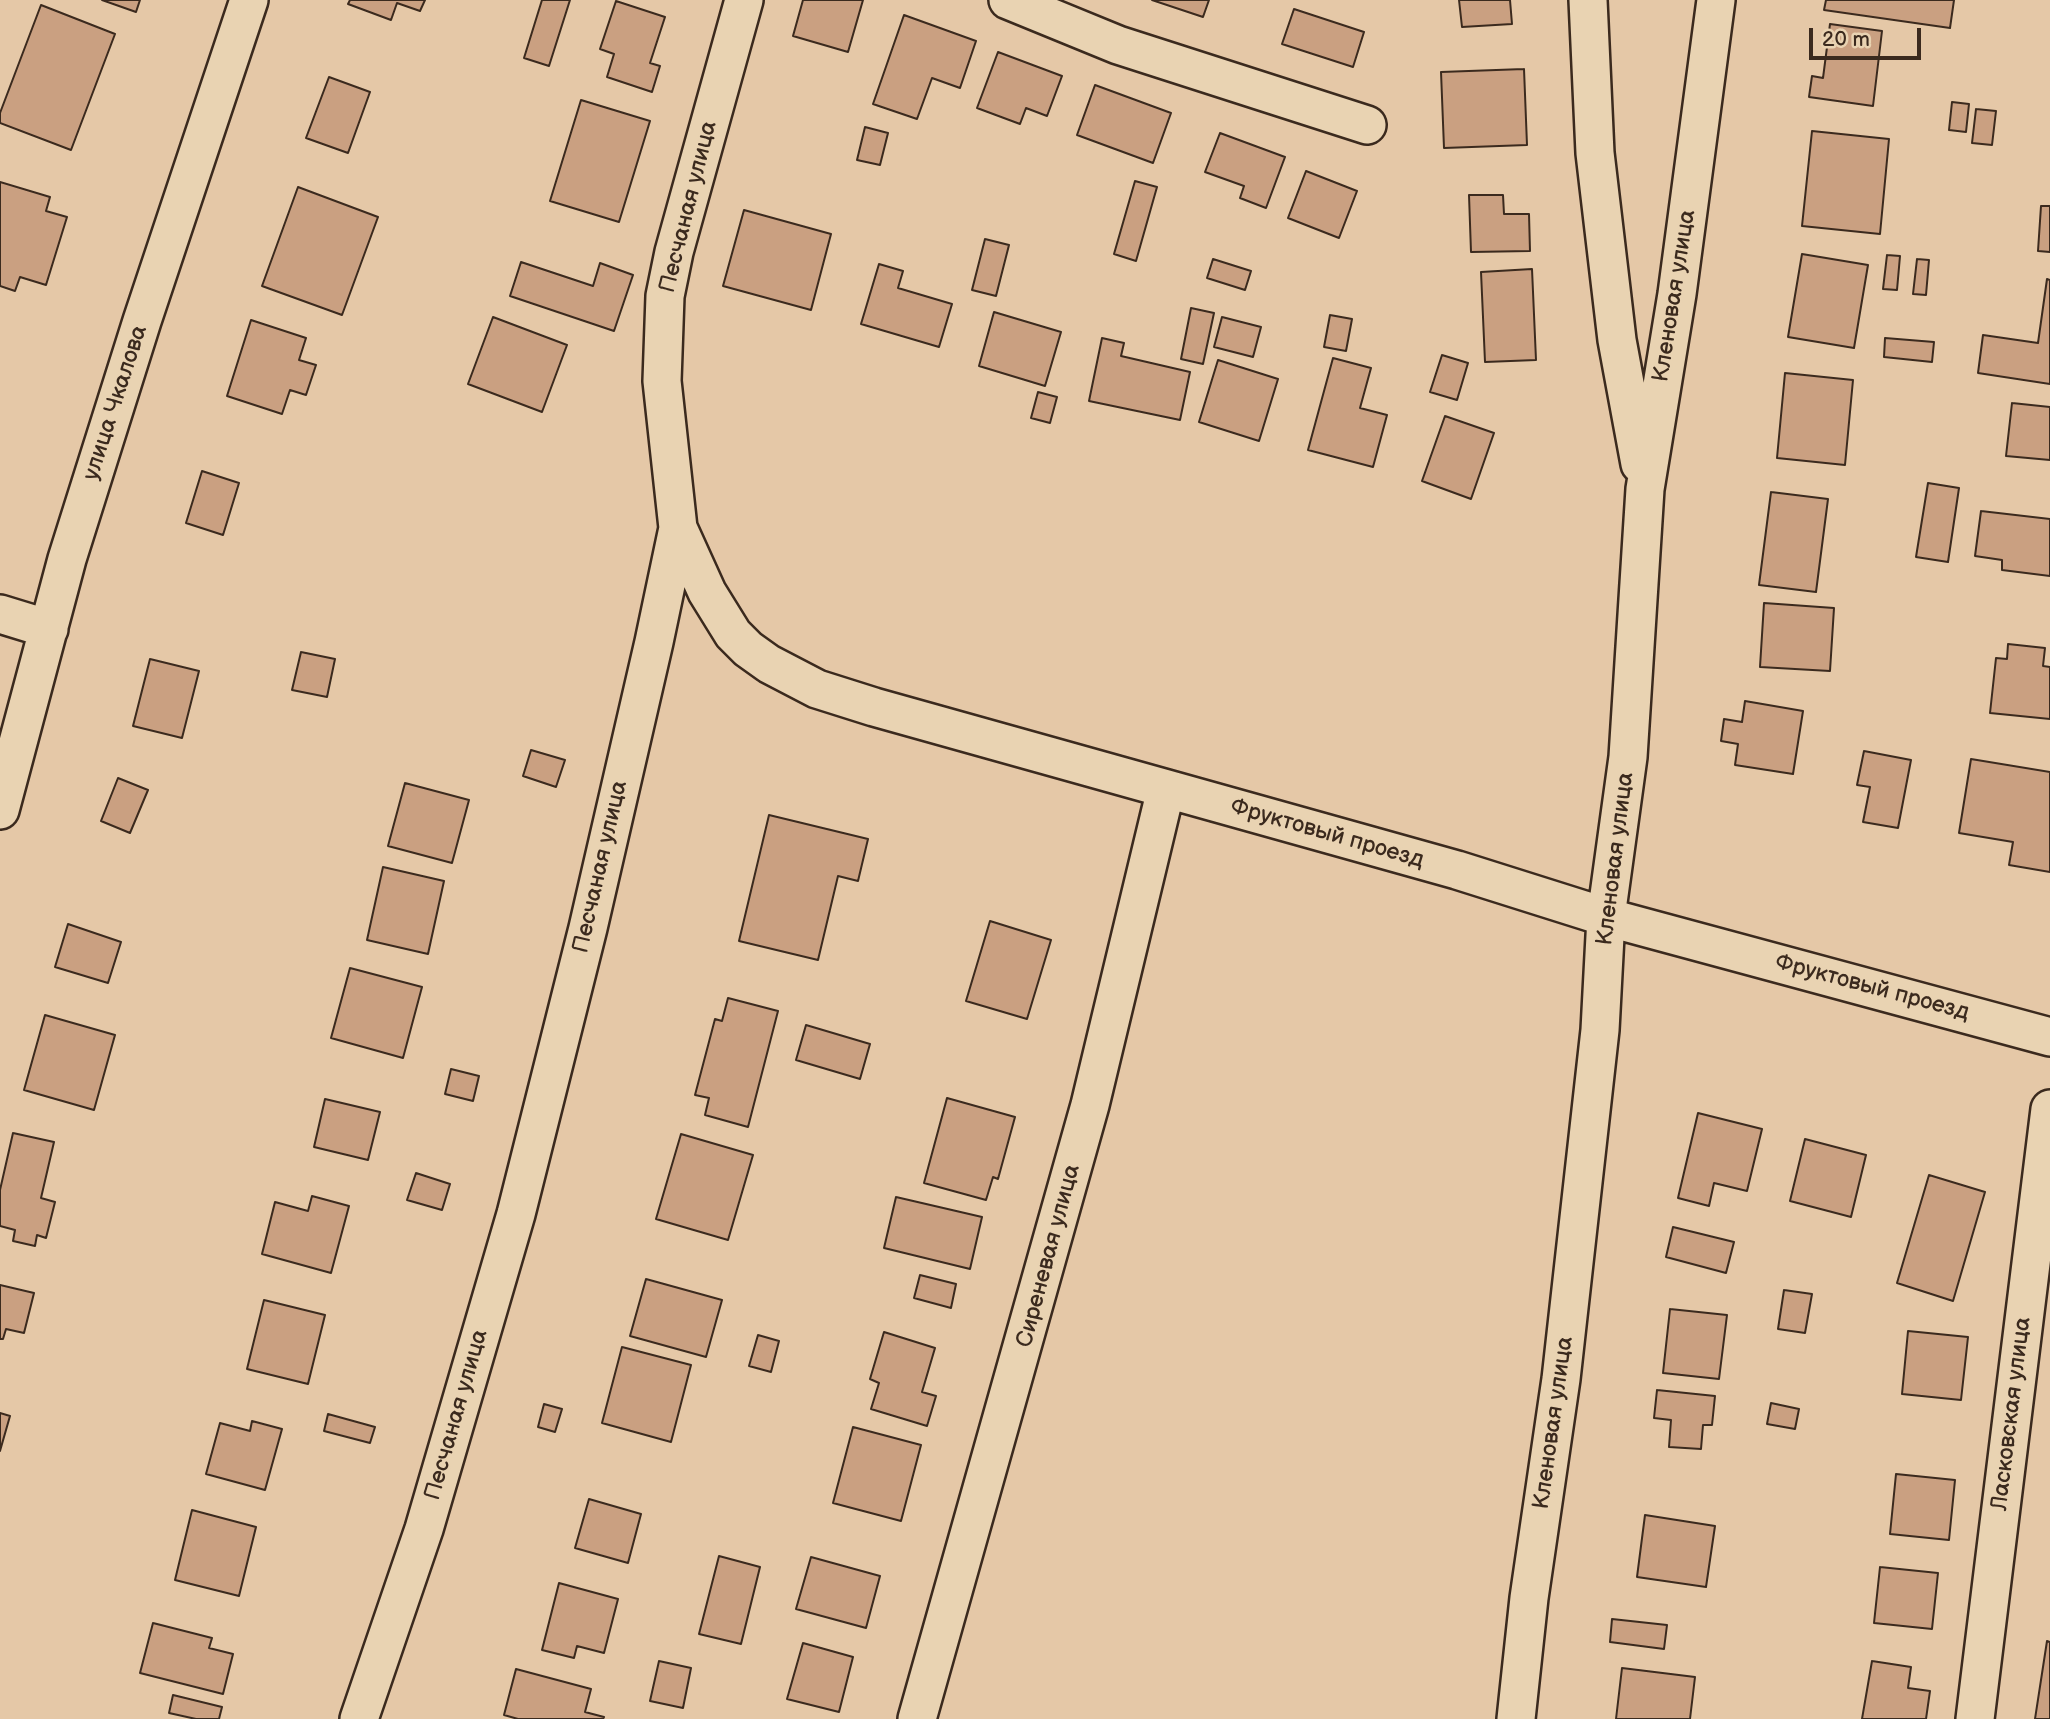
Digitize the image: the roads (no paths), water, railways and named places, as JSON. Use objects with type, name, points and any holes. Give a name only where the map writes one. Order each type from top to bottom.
[{"type":"street","name":"улица Чкалова","points":[[0,810],[67,559],[138,334],[249,0]]},
{"type":"street","name":"Песчаная улица","points":[[359,1719],[424,1529],[516,1214],[588,928],[654,642],[678,528],[662,381],[665,296],[674,252],[744,0]]},
{"type":"street","points":[[1009,0],[1118,45],[1367,125]]},
{"type":"street","points":[[1588,0],[1595,153],[1617,340],[1645,489]]},
{"type":"street","name":"Кленовая улица","points":[[1516,1719],[1561,1379],[1600,1030],[1606,917],[1628,757],[1645,489],[1677,294],[1716,0]]},
{"type":"street","name":"Фруктовый проезд","points":[[678,528],[707,592],[728,626],[748,649],[793,679],[817,690],[1457,870],[1606,917],[2050,1037]]},
{"type":"street","points":[[0,614],[48,629]]},
{"type":"street","name":"Сиреневая улица","points":[[917,1719],[1090,1105],[1166,789]]},
{"type":"street","name":"Ласковская улица","points":[[1975,1719],[2050,1109]]}]
